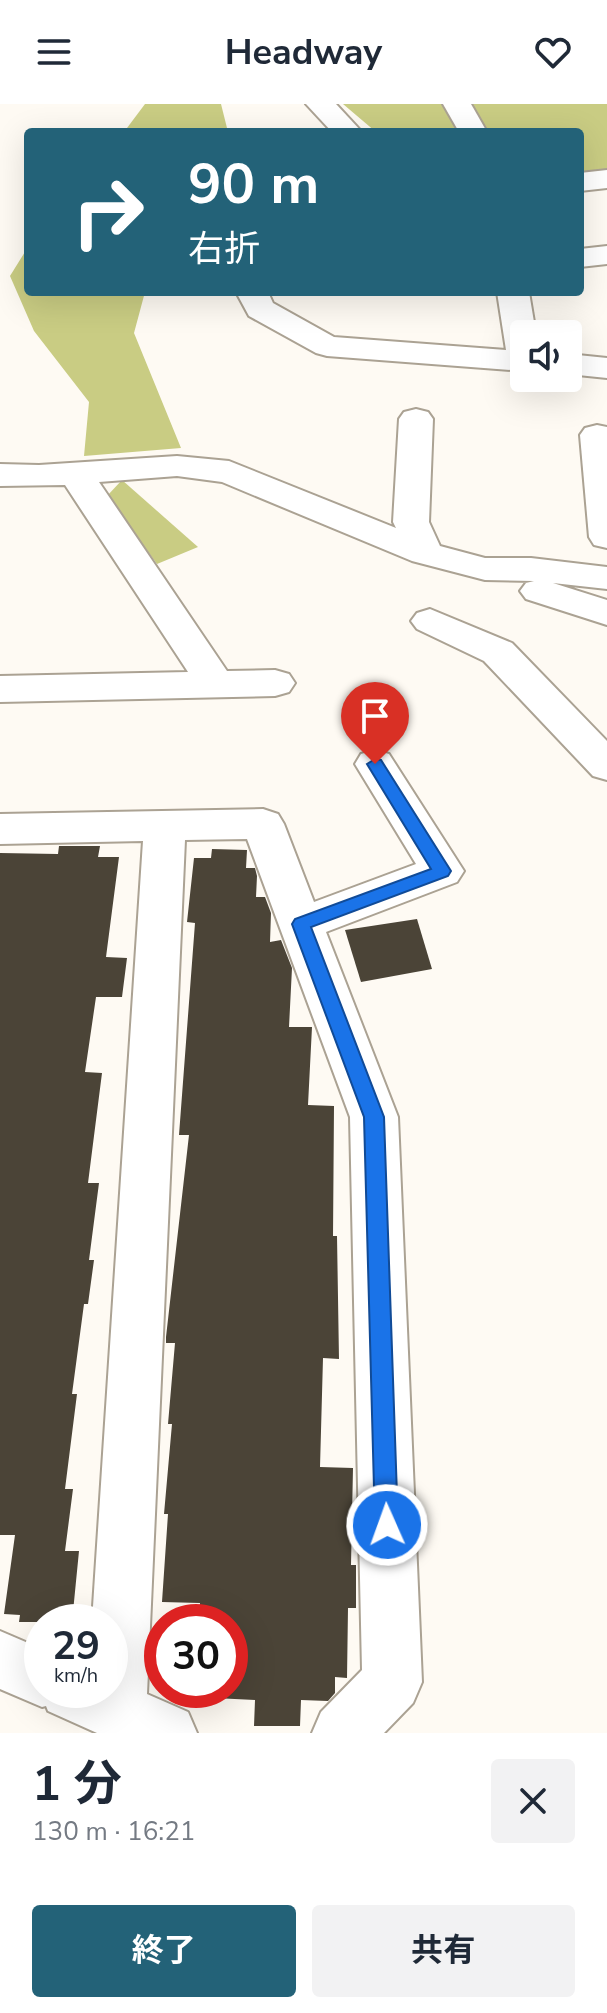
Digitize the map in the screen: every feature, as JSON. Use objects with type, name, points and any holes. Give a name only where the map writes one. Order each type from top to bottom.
[{"type":"street","points":[[320,104],[344,128]]},
{"type":"street","points":[[457,104],[471,128]]},
{"type":"street","points":[[584,182],[607,179]]},
{"type":"street","points":[[584,258],[607,255]]},
{"type":"street","points":[[254,296],[260,309],[327,346],[510,359]]},
{"type":"street","points":[[514,296],[518,320]]},
{"type":"street","points":[[582,365],[607,368]]},
{"type":"street","points":[[416,419],[411,522],[425,553]]},
{"type":"street","points":[[597,435],[607,537]]},
{"type":"street","points":[[0,475],[177,466],[229,472],[425,553],[485,569],[511,582],[607,613]]},
{"type":"street","points":[[75,473],[216,684]]},
{"type":"street","points":[[485,569],[531,569],[607,578]]},
{"type":"street","points":[[430,621],[498,652],[607,766]]},
{"type":"street","points":[[0,689],[275,683]]},
{"type":"street","points":[[301,924],[442,871],[375,764]]},
{"type":"street","points":[[0,829],[263,824],[301,924],[374,1117],[392,1682],[342,1733]]},
{"type":"street","points":[[118,1711],[165,826]]},
{"type":"street","points":[[0,1660],[24,1670]]},
{"type":"green space","points":[[145,104],[221,104],[227,128],[127,128]]},
{"type":"green space","points":[[343,104],[607,104],[607,173],[584,176],[584,128],[371,128]]},
{"type":"green space","points":[[24,253],[24,296],[144,296],[134,333],[181,448],[84,456],[89,402],[34,331],[10,276]]},
{"type":"green space","points":[[122,480],[198,547],[157,564],[107,496]]},
{"type":"building","points":[[59,846],[100,846],[98,857],[119,857],[106,957],[127,958],[122,997],[96,997],[85,1072],[102,1073],[88,1183],[99,1183],[89,1260],[94,1260],[88,1304],[84,1304],[72,1394],[77,1394],[65,1489],[73,1489],[65,1551],[79,1551],[74,1604],[24,1604],[24,1622],[19,1622],[20,1615],[4,1614],[15,1535],[0,1535],[0,853],[58,854]]},
{"type":"building","points":[[212,849],[247,850],[246,868],[255,868],[257,876],[256,897],[265,897],[271,913],[270,942],[281,940],[292,968],[289,1027],[312,1027],[308,1105],[334,1106],[333,1236],[337,1236],[339,1359],[323,1358],[320,1467],[353,1468],[351,1565],[356,1565],[356,1608],[348,1608],[347,1678],[335,1677],[335,1693],[328,1701],[301,1700],[300,1726],[254,1726],[255,1700],[248,1700],[248,1604],[162,1602],[168,1514],[164,1514],[172,1424],[168,1424],[175,1343],[166,1343],[166,1337],[189,1135],[179,1135],[195,923],[187,922],[194,858],[211,858]]},
{"type":"building","points":[[417,919],[432,969],[361,982],[345,930]]},
{"type":"route","points":[[375,764],[442,871],[301,924],[374,1117],[387,1525]]}]
